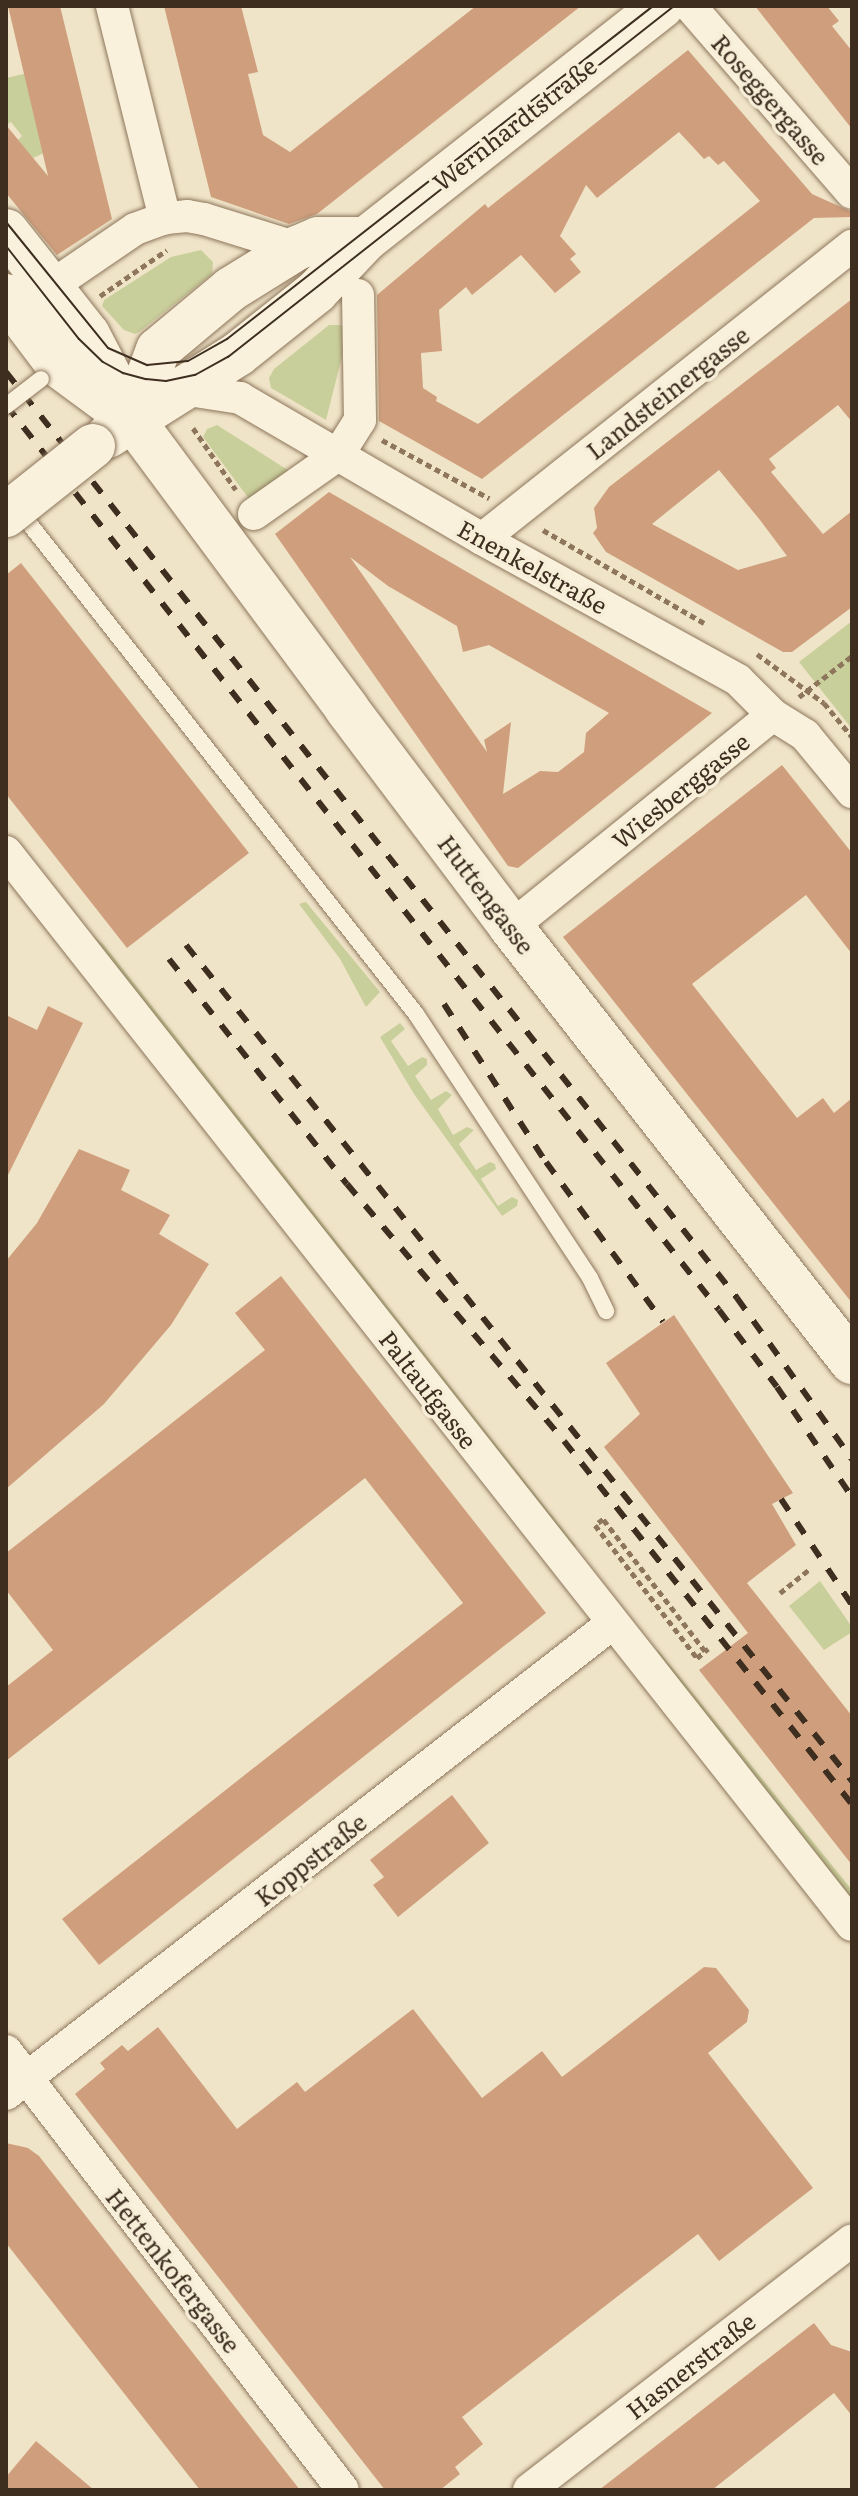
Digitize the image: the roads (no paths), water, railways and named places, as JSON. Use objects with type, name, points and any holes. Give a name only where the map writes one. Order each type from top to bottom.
[{"type":"street","points":[[112,6],[165,218]]},
{"type":"street","name":"Wernhardtstraße","points":[[6,515],[132,419],[188,408],[238,354],[292,312],[366,239],[662,6]]},
{"type":"street","name":"Roseggergasse","points":[[690,6],[852,193]]},
{"type":"street","points":[[50,287],[135,229],[165,218],[187,216],[204,219],[297,248]]},
{"type":"street","name":"Huttengasse","points":[[6,231],[88,335],[132,419],[511,927],[852,1362]]},
{"type":"street","points":[[132,419],[158,350],[231,289],[297,248],[318,239],[366,239]]},
{"type":"street","name":"Landsteinergasse","points":[[482,539],[852,246]]},
{"type":"street","points":[[254,514],[338,455],[360,420],[358,295]]},
{"type":"street","name":"Huttengasse","points":[[6,296],[49,372],[132,419]]},
{"type":"street","name":"Enenkelstraße","points":[[188,408],[240,398],[482,539],[738,680],[773,715],[805,735],[852,792]]},
{"type":"street","name":"Wiesberggasse","points":[[511,927],[773,715]]},
{"type":"street","name":"Paltaufgasse","points":[[6,852],[626,1616],[852,1925]]},
{"type":"street","name":"Koppstraße","points":[[16,2086],[626,1616]]},
{"type":"street","name":"Hettenkofergasse","points":[[6,2051],[16,2086],[343,2490]]},
{"type":"street","name":"Hasnerstraße","points":[[529,2490],[852,2240]]},
{"type":"lane","points":[[6,406],[49,372]]},
{"type":"lane","points":[[6,494],[416,1014],[590,1278],[606,1311]]},
{"type":"tram line","points":[[6,222],[108,348],[147,365],[188,361],[227,339],[653,6]]},
{"type":"tram line","points":[[6,246],[79,339],[103,362],[123,373],[146,379],[166,381],[195,375],[228,357],[674,6]]},
{"type":"railway","points":[[6,372],[737,1298],[852,1459]]},
{"type":"railway","points":[[6,405],[719,1310],[777,1387],[852,1497]]},
{"type":"railway","points":[[186,945],[852,1781]]},
{"type":"railway","points":[[169,959],[347,1184],[564,1441],[852,1805]]},
{"type":"railway","points":[[444,1004],[546,1162],[663,1322]]},
{"type":"railway","points":[[781,1499],[852,1605]]}]
